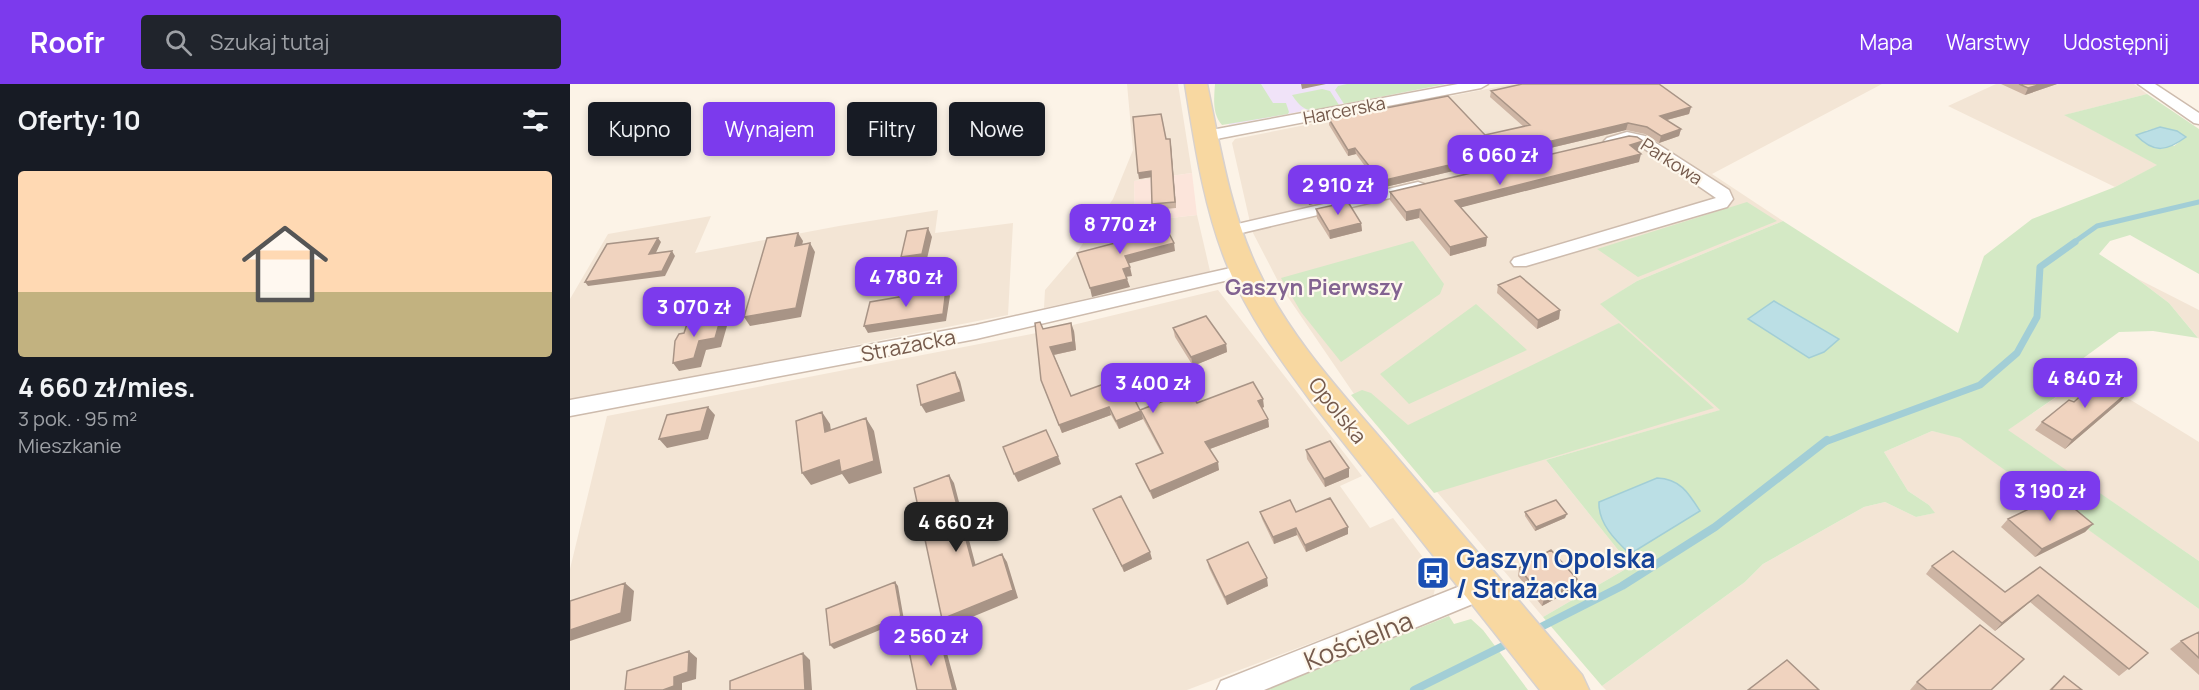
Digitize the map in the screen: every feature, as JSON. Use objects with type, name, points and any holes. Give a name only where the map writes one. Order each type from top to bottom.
[{"type":"main road","name":"Opolska","points":[[1196,84],[1228,231],[1244,271],[1273,324],[1306,371],[1567,690]]},
{"type":"street","name":"Harcerska","points":[[1206,136],[1481,84]]},
{"type":"street","points":[[2145,84],[2199,120]]},
{"type":"street","name":"Parkowa","points":[[1520,262],[1725,199],[1723,194],[1640,139],[1627,137],[1593,145]]},
{"type":"street","points":[[1228,231],[1434,184]]},
{"type":"street","name":"Strażacka","points":[[570,408],[998,328],[1244,271]]},
{"type":"street","name":"Kościelna","points":[[1231,690],[1483,588]]},
{"type":"shaded area","points":[[1127,84],[1178,84],[1192,173],[1134,181],[1135,222],[1197,215],[1210,271],[1044,308],[1045,290],[1075,255],[1113,199],[1133,150]]},
{"type":"shaded area","points":[[1218,84],[1446,84],[1229,125]]},
{"type":"shaded area","points":[[1512,84],[1882,84],[1712,174],[1783,221],[1637,281],[1601,304],[1721,410],[1546,460],[1631,566],[1543,617],[1354,394],[1281,287],[1252,231],[1232,143],[1235,139]]},
{"type":"shaded area","points":[[1996,84],[2134,84],[2147,94],[2065,115],[2158,165],[2115,187],[1948,106]]},
{"type":"shaded area","points":[[1192,173],[1197,215],[1135,222],[1134,181]]},
{"type":"shaded area","points":[[938,210],[935,233],[1013,223],[1008,315],[608,394],[570,399],[570,299],[608,234],[711,216],[695,253]]},
{"type":"shaded area","points":[[2136,278],[2199,310],[2199,339],[2169,303]]},
{"type":"shaded area","points":[[1218,290],[1362,476],[1340,486],[1370,528],[1393,518],[1431,568],[1426,571],[1436,585],[1433,597],[1187,690],[570,690],[570,569],[607,416],[1052,330]]},
{"type":"shaded area","points":[[2074,365],[2199,442],[2199,561],[2007,430],[2072,387],[2067,370]]},
{"type":"shaded area","points":[[1932,431],[1960,437],[2199,609],[2199,690],[1606,690],[1602,686],[1745,582],[1763,564],[1864,507],[1885,502],[1916,517],[1934,513],[1929,505],[1908,491],[1884,452]]},
{"type":"green space","points":[[1215,84],[1261,84],[1273,103],[1286,103],[1289,112],[1222,125],[1215,111]]},
{"type":"green space","points":[[1347,84],[1446,84],[1344,104],[1335,90],[1338,86]]},
{"type":"green space","points":[[1322,89],[1330,91],[1339,105],[1318,110],[1307,109],[1302,107],[1292,95]]},
{"type":"green space","points":[[2147,94],[2199,129],[2199,274],[2130,235],[2110,241],[2099,254],[2169,303],[2198,338],[2153,331],[2119,332],[2067,370],[2072,386],[2008,430],[2199,561],[2199,609],[1960,438],[1932,431],[1884,452],[1908,491],[1929,505],[1935,513],[1916,517],[1885,502],[1864,507],[1763,564],[1745,582],[1602,686],[1543,617],[1631,566],[1546,460],[1720,410],[1600,304],[1637,281],[1783,221],[1958,333],[1984,256],[2032,219],[2115,187],[2157,165],[2064,115]],"holes":[[[2160,127],[2177,131],[2186,137],[2174,146],[2145,131]]]},
{"type":"green space","points":[[1747,202],[1777,221],[1638,277],[1597,249]]},
{"type":"green space","points":[[1413,241],[1444,284],[1440,294],[1341,362],[1301,312],[1281,278]]},
{"type":"green space","points":[[1476,304],[1527,350],[1409,404],[1380,374]]},
{"type":"green space","points":[[1619,323],[1714,408],[1434,493],[1351,395],[1362,390],[1371,393],[1408,425]]},
{"type":"green space","points":[[1449,616],[1454,624],[1471,619],[1483,630],[1528,690],[1265,690]]},
{"type":"water","points":[[2160,127],[2177,131],[2186,137],[2167,148],[2155,148],[2136,135]]},
{"type":"water","points":[[1774,301],[1839,339],[1824,352],[1809,358],[1748,319]]},
{"type":"water","points":[[1657,478],[1678,484],[1700,511],[1630,554],[1604,524],[1599,502]]},
{"type":"building","points":[[1522,84],[1659,84],[1691,107],[1660,116],[1681,129],[1661,136],[1647,127],[1628,123],[1381,181],[1355,148],[1348,150],[1329,119],[1448,96],[1485,135],[1530,125],[1491,91]]},
{"type":"building","points":[[2019,84],[2042,84],[2028,88]]},
{"type":"building","points":[[1161,114],[1166,139],[1170,139],[1175,202],[1152,204],[1151,171],[1138,173],[1133,117]]},
{"type":"building","points":[[1629,136],[1643,141],[1630,145],[1641,154],[1455,201],[1487,237],[1450,247],[1420,209],[1406,212],[1390,192]]},
{"type":"building","points":[[1328,169],[1340,189],[1309,196],[1296,176]]},
{"type":"building","points":[[1348,202],[1361,223],[1329,231],[1316,209]]},
{"type":"building","points":[[1164,224],[1174,243],[1125,256],[1130,267],[1123,269],[1127,279],[1090,288],[1077,253],[1119,242],[1116,236]]},
{"type":"building","points":[[928,228],[922,254],[901,257],[907,231]]},
{"type":"building","points":[[798,233],[795,246],[810,243],[796,308],[744,317],[767,238]]},
{"type":"building","points":[[658,238],[649,254],[672,251],[662,271],[585,282],[607,244]]},
{"type":"building","points":[[1520,276],[1560,310],[1538,320],[1498,285]]},
{"type":"building","points":[[946,289],[943,314],[864,326],[870,302]]},
{"type":"building","points":[[1206,316],[1226,344],[1191,357],[1173,328]]},
{"type":"building","points":[[721,317],[715,338],[699,341],[694,358],[673,363],[675,341],[679,334],[684,333],[687,324]]},
{"type":"building","points":[[1040,322],[1043,329],[1071,323],[1073,342],[1050,347],[1071,396],[1123,377],[1140,410],[1190,391],[1197,403],[1253,382],[1263,399],[1258,401],[1268,419],[1205,442],[1218,462],[1150,491],[1136,464],[1163,453],[1141,411],[1116,421],[1109,407],[1059,425],[1041,380],[1035,323]]},
{"type":"building","points":[[955,372],[961,392],[921,405],[917,385]]},
{"type":"building","points":[[2101,377],[2128,392],[2072,440],[2042,422],[2069,400],[2074,402]]},
{"type":"building","points":[[708,407],[701,431],[659,439],[667,415]]},
{"type":"building","points":[[822,412],[825,432],[866,418],[874,461],[841,472],[839,460],[802,473],[796,421]]},
{"type":"building","points":[[1046,430],[1058,456],[1014,474],[1003,447]]},
{"type":"building","points":[[1330,441],[1349,468],[1324,479],[1306,450]]},
{"type":"building","points":[[949,475],[973,566],[1002,554],[1013,590],[942,619],[914,488]]},
{"type":"building","points":[[2058,495],[2093,524],[2042,549],[2008,519]]},
{"type":"building","points":[[1121,496],[1150,552],[1122,566],[1093,509]]},
{"type":"building","points":[[1330,498],[1348,527],[1305,545],[1296,528],[1273,537],[1260,512],[1290,500],[1296,512]]},
{"type":"building","points":[[1556,500],[1567,514],[1536,527],[1525,512]]},
{"type":"building","points":[[1248,542],[1267,578],[1225,597],[1207,560]]},
{"type":"building","points":[[1551,550],[1577,579],[1544,599],[1519,568]]},
{"type":"building","points":[[1953,551],[2005,592],[2040,567],[2148,653],[2129,669],[2038,595],[2002,623],[1932,566]]},
{"type":"building","points":[[895,582],[901,616],[830,645],[826,609]]},
{"type":"building","points":[[625,583],[621,613],[570,630],[570,601]]},
{"type":"building","points":[[1980,625],[2024,659],[1991,690],[1927,690],[1917,682]]},
{"type":"building","points":[[2199,632],[2199,658],[2181,641]]},
{"type":"building","points":[[940,638],[953,690],[917,690],[909,651]]},
{"type":"building","points":[[689,651],[688,672],[674,677],[674,686],[663,690],[625,690],[627,671]]},
{"type":"building","points":[[803,653],[805,690],[730,690],[730,681]]},
{"type":"building","points":[[1787,660],[1819,690],[1748,690]]},
{"type":"building","points":[[2064,676],[2082,690],[2051,690]]},
{"type":"waterway","points":[[2073,243],[2097,226],[2199,202]]},
{"type":"waterway","points":[[1825,442],[1980,385],[2017,353],[2037,317],[2040,267],[2075,242]]},
{"type":"waterway","points":[[1535,630],[1622,586],[1715,527],[1827,440]]},
{"type":"waterway","points":[[1414,690],[1511,642]]},
{"type":"place","name":"Gaszyn Opolska / Strażacka","points":[[1433,573]]},
{"type":"district","name":"Gaszyn Pierwszy","points":[[1314,287]]}]
